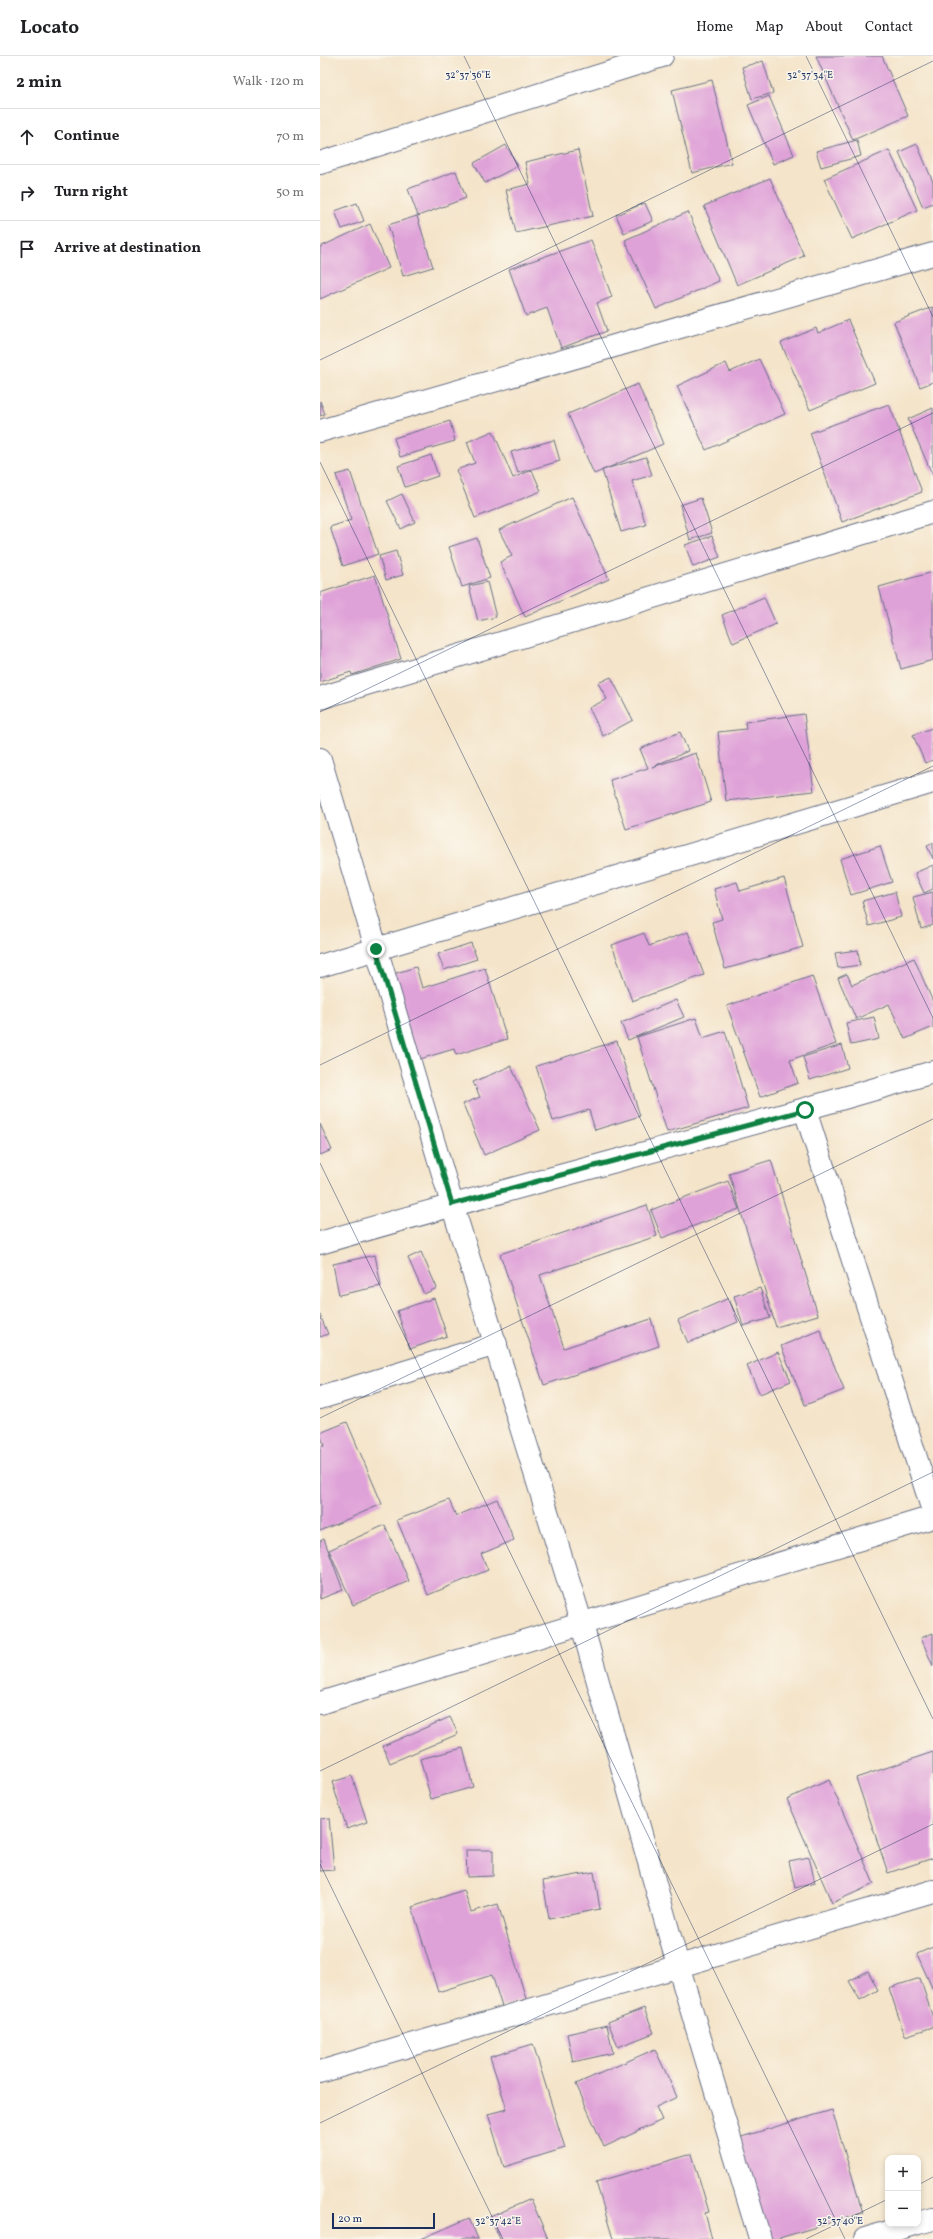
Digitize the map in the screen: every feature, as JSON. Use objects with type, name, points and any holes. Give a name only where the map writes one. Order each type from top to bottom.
[{"type":"street","points":[[320,163],[662,56]]},
{"type":"street","points":[[320,431],[933,254]]},
{"type":"street","points":[[320,698],[933,512]]},
{"type":"street","points":[[320,759],[452,1204],[582,1625],[678,1965],[760,2239]]},
{"type":"street","points":[[320,966],[933,782]]},
{"type":"street","points":[[320,1243],[452,1204],[805,1110],[933,1072]]},
{"type":"street","points":[[805,1110],[933,1511]]},
{"type":"street","points":[[320,1398],[496,1344]]},
{"type":"street","points":[[320,1703],[582,1625],[933,1517]]},
{"type":"street","points":[[320,2072],[678,1965],[933,1891]]},
{"type":"street","points":[[921,2222],[933,2218]]},
{"type":"street","points":[[865,2239],[905,2227]]},
{"type":"building","points":[[816,56],[882,56],[908,116],[853,140]]},
{"type":"building","points":[[763,61],[773,93],[752,99],[742,67]]},
{"type":"building","points":[[712,80],[732,163],[692,173],[672,90]]},
{"type":"building","points":[[769,96],[794,155],[773,164],[748,105]]},
{"type":"building","points":[[857,140],[861,156],[821,167],[816,151]]},
{"type":"building","points":[[917,144],[933,182],[933,203],[923,207],[899,152]]},
{"type":"building","points":[[506,145],[518,166],[485,183],[474,163]]},
{"type":"building","points":[[578,150],[593,216],[516,233],[506,190],[530,184],[525,162]]},
{"type":"building","points":[[889,150],[917,210],[852,239],[824,179]]},
{"type":"building","points":[[456,171],[466,198],[418,216],[408,189]]},
{"type":"building","points":[[770,178],[804,256],[737,285],[704,206]]},
{"type":"building","points":[[357,203],[364,221],[342,229],[335,211]]},
{"type":"building","points":[[645,203],[653,221],[624,233],[616,215]]},
{"type":"building","points":[[688,212],[719,281],[656,309],[625,240]]},
{"type":"building","points":[[417,216],[433,267],[403,276],[388,225]]},
{"type":"building","points":[[370,224],[389,268],[320,299],[320,247]]},
{"type":"building","points":[[591,240],[612,297],[597,303],[607,331],[561,348],[547,308],[526,316],[509,269]]},
{"type":"building","points":[[933,307],[933,382],[920,387],[894,322]]},
{"type":"building","points":[[848,320],[875,383],[810,410],[781,343],[816,328],[818,333]]},
{"type":"building","points":[[759,359],[785,414],[706,450],[677,386],[726,363],[730,372]]},
{"type":"building","points":[[638,384],[663,444],[594,474],[568,414]]},
{"type":"building","points":[[320,401],[325,414],[320,416]]},
{"type":"building","points":[[889,404],[922,492],[842,522],[810,433]]},
{"type":"building","points":[[933,408],[933,476],[908,419]]},
{"type":"building","points":[[450,421],[455,441],[400,457],[394,438]]},
{"type":"building","points":[[493,431],[513,478],[532,470],[541,491],[475,518],[456,470],[475,463],[467,442]]},
{"type":"building","points":[[554,440],[560,461],[518,473],[511,452]]},
{"type":"building","points":[[431,455],[438,476],[405,487],[398,466]]},
{"type":"building","points":[[646,457],[652,475],[632,481],[646,525],[621,532],[602,470]]},
{"type":"building","points":[[350,471],[378,554],[343,566],[330,527],[351,520],[336,475]]},
{"type":"building","points":[[402,494],[415,522],[401,529],[387,501]]},
{"type":"building","points":[[572,497],[609,579],[525,617],[500,562],[512,556],[499,530]]},
{"type":"building","points":[[701,498],[712,533],[690,540],[680,505]]},
{"type":"building","points":[[712,536],[720,557],[693,567],[685,545]]},
{"type":"building","points":[[477,538],[490,578],[462,587],[449,547]]},
{"type":"building","points":[[396,551],[403,575],[386,580],[379,556]]},
{"type":"building","points":[[933,572],[933,660],[901,669],[879,587]]},
{"type":"building","points":[[375,575],[401,659],[352,675],[351,672],[320,682],[320,593]]},
{"type":"building","points":[[487,582],[496,617],[478,621],[469,586]]},
{"type":"building","points":[[764,597],[776,624],[733,643],[722,615]]},
{"type":"building","points":[[611,677],[633,720],[603,736],[589,708],[607,699],[598,683]]},
{"type":"building","points":[[804,714],[814,791],[726,801],[718,732],[746,729],[745,722]]},
{"type":"building","points":[[932,728],[933,760],[925,763],[913,735]]},
{"type":"building","points":[[680,732],[688,751],[652,767],[696,753],[711,802],[626,829],[610,780],[648,768],[640,749]]},
{"type":"building","points":[[933,843],[933,859],[927,846]]},
{"type":"building","points":[[880,846],[892,882],[851,895],[840,859]]},
{"type":"building","points":[[933,865],[933,889],[924,893],[915,873]]},
{"type":"building","points":[[784,878],[803,947],[725,969],[712,922],[722,919],[714,889],[737,882],[740,891]]},
{"type":"building","points":[[895,892],[901,917],[869,926],[862,901]]},
{"type":"building","points":[[933,892],[933,925],[921,929],[913,897]]},
{"type":"building","points":[[688,932],[704,975],[632,1001],[612,945],[644,933],[649,946]]},
{"type":"building","points":[[471,943],[477,959],[444,970],[438,954]]},
{"type":"building","points":[[858,950],[860,965],[838,968],[835,953]]},
{"type":"building","points":[[914,958],[933,1002],[933,1027],[905,1039],[889,1004],[856,1019],[838,978],[847,974],[852,985]]},
{"type":"building","points":[[416,967],[422,988],[485,968],[507,1039],[456,1055],[454,1049],[410,1062],[383,977]]},
{"type":"building","points":[[812,976],[836,1044],[790,1060],[798,1083],[760,1097],[727,1006]]},
{"type":"building","points":[[676,1000],[684,1017],[628,1040],[621,1023]]},
{"type":"building","points":[[874,1017],[879,1039],[851,1045],[846,1023]]},
{"type":"building","points":[[696,1018],[703,1038],[725,1031],[748,1108],[667,1132],[637,1037]]},
{"type":"building","points":[[617,1041],[640,1116],[595,1130],[589,1110],[553,1121],[536,1066]]},
{"type":"building","points":[[842,1045],[848,1068],[810,1080],[803,1057]]},
{"type":"building","points":[[511,1066],[540,1130],[484,1155],[463,1104],[480,1097],[473,1082]]},
{"type":"building","points":[[320,1124],[332,1150],[320,1155]]},
{"type":"building","points":[[771,1160],[818,1315],[776,1327],[729,1173]]},
{"type":"building","points":[[728,1181],[739,1209],[662,1238],[651,1210]]},
{"type":"building","points":[[647,1205],[657,1236],[540,1275],[564,1348],[651,1319],[659,1346],[544,1385],[500,1254]]},
{"type":"building","points":[[421,1252],[437,1288],[424,1294],[408,1258]]},
{"type":"building","points":[[375,1255],[381,1286],[339,1295],[333,1264]]},
{"type":"building","points":[[760,1288],[770,1318],[743,1326],[734,1296]]},
{"type":"building","points":[[434,1298],[447,1336],[410,1349],[397,1311]]},
{"type":"building","points":[[729,1298],[738,1322],[688,1343],[678,1320]]},
{"type":"building","points":[[320,1315],[328,1334],[320,1337]]},
{"type":"building","points":[[820,1330],[844,1390],[805,1405],[781,1346]]},
{"type":"building","points":[[778,1352],[791,1381],[760,1394],[747,1366]]},
{"type":"building","points":[[347,1422],[382,1504],[320,1531],[320,1447],[324,1446],[320,1433]]},
{"type":"building","points":[[497,1499],[514,1540],[481,1554],[488,1570],[428,1595],[397,1520],[449,1500],[456,1516]]},
{"type":"building","points":[[385,1525],[409,1581],[353,1605],[329,1550]]},
{"type":"building","points":[[324,1539],[343,1590],[320,1599],[320,1541]]},
{"type":"building","points":[[933,1633],[933,1666],[921,1638]]},
{"type":"building","points":[[450,1717],[458,1734],[390,1763],[383,1746]]},
{"type":"building","points":[[463,1748],[473,1787],[431,1799],[420,1759]]},
{"type":"building","points":[[933,1752],[933,1858],[888,1873],[856,1778]]},
{"type":"building","points":[[352,1776],[367,1822],[347,1829],[332,1782]]},
{"type":"building","points":[[829,1780],[874,1884],[832,1903],[787,1799]]},
{"type":"building","points":[[329,1818],[334,1870],[320,1871],[320,1819]]},
{"type":"building","points":[[466,1850],[493,1850],[493,1876],[467,1877]]},
{"type":"building","points":[[809,1857],[815,1883],[795,1888],[789,1861]]},
{"type":"building","points":[[594,1872],[600,1909],[549,1919],[543,1881]]},
{"type":"building","points":[[464,1890],[471,1912],[498,1904],[526,1999],[502,2007],[492,1975],[438,1992],[412,1907]]},
{"type":"building","points":[[933,1947],[933,1990],[917,1954]]},
{"type":"building","points":[[868,1971],[878,1990],[860,2000],[849,1981]]},
{"type":"building","points":[[920,1978],[933,2018],[933,2027],[905,2036],[889,1988]]},
{"type":"building","points":[[644,2008],[654,2033],[618,2047],[608,2022]]},
{"type":"building","points":[[607,2025],[613,2053],[573,2062],[567,2034]]},
{"type":"building","points":[[533,2044],[565,2148],[504,2167],[488,2114],[507,2109],[490,2057]]},
{"type":"building","points":[[655,2049],[677,2097],[656,2107],[662,2120],[604,2147],[576,2084]]},
{"type":"building","points":[[832,2110],[863,2213],[776,2239],[768,2239],[738,2138]]},
{"type":"building","points":[[692,2154],[709,2212],[705,2213],[712,2239],[613,2239],[596,2182]]},
{"type":"building","points":[[531,2199],[548,2239],[500,2239],[490,2217]]},
{"type":"building","points":[[469,2218],[478,2239],[421,2239]]},
{"type":"route","points":[[376,949],[452,1204],[805,1110]]}]
